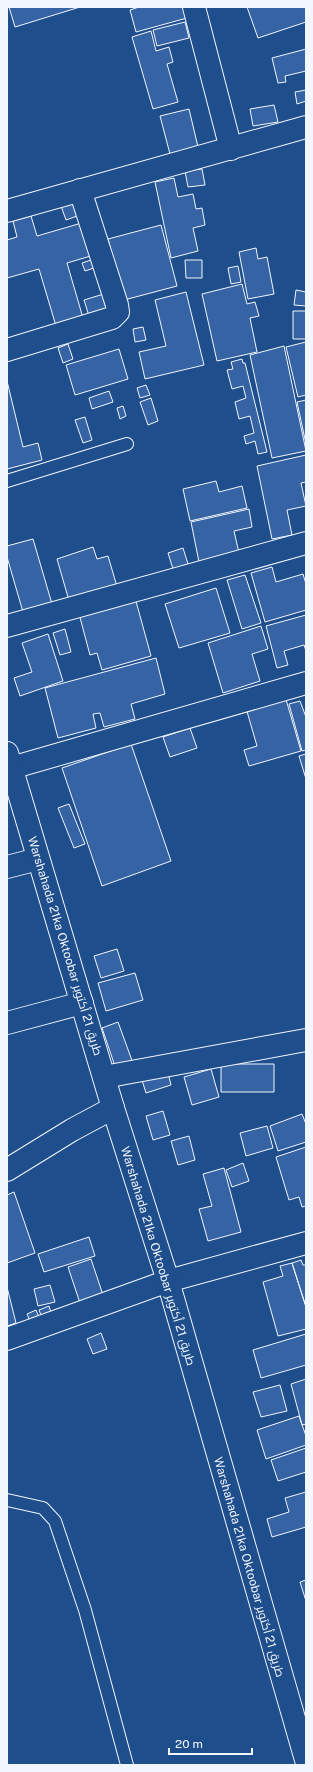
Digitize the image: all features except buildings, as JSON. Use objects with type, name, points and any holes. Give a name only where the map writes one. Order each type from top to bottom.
[{"type":"street","points":[[194,7],[230,149]]},
{"type":"street","points":[[7,211],[306,127]]},
{"type":"street","points":[[7,350],[112,318],[118,312],[80,190]]},
{"type":"street","points":[[7,626],[306,544]]},
{"type":"street","points":[[9,760],[306,683]]},
{"type":"street","name":"Warshahada 21ka Oktoobar طريق 21 أكتوبر","points":[[9,760],[113,1108],[168,1281],[306,1760]]},
{"type":"street","points":[[7,867],[38,859]]},
{"type":"street","points":[[7,1023],[82,1003]]},
{"type":"street","points":[[104,1077],[306,1040]]},
{"type":"street","points":[[7,1170],[72,1130],[113,1108]]},
{"type":"street","points":[[7,1339],[168,1281],[306,1243]]},
{"type":"lane","points":[[7,481],[127,444]]},
{"type":"lane","points":[[7,1500],[43,1508],[55,1521],[85,1610],[127,1765]]}]
